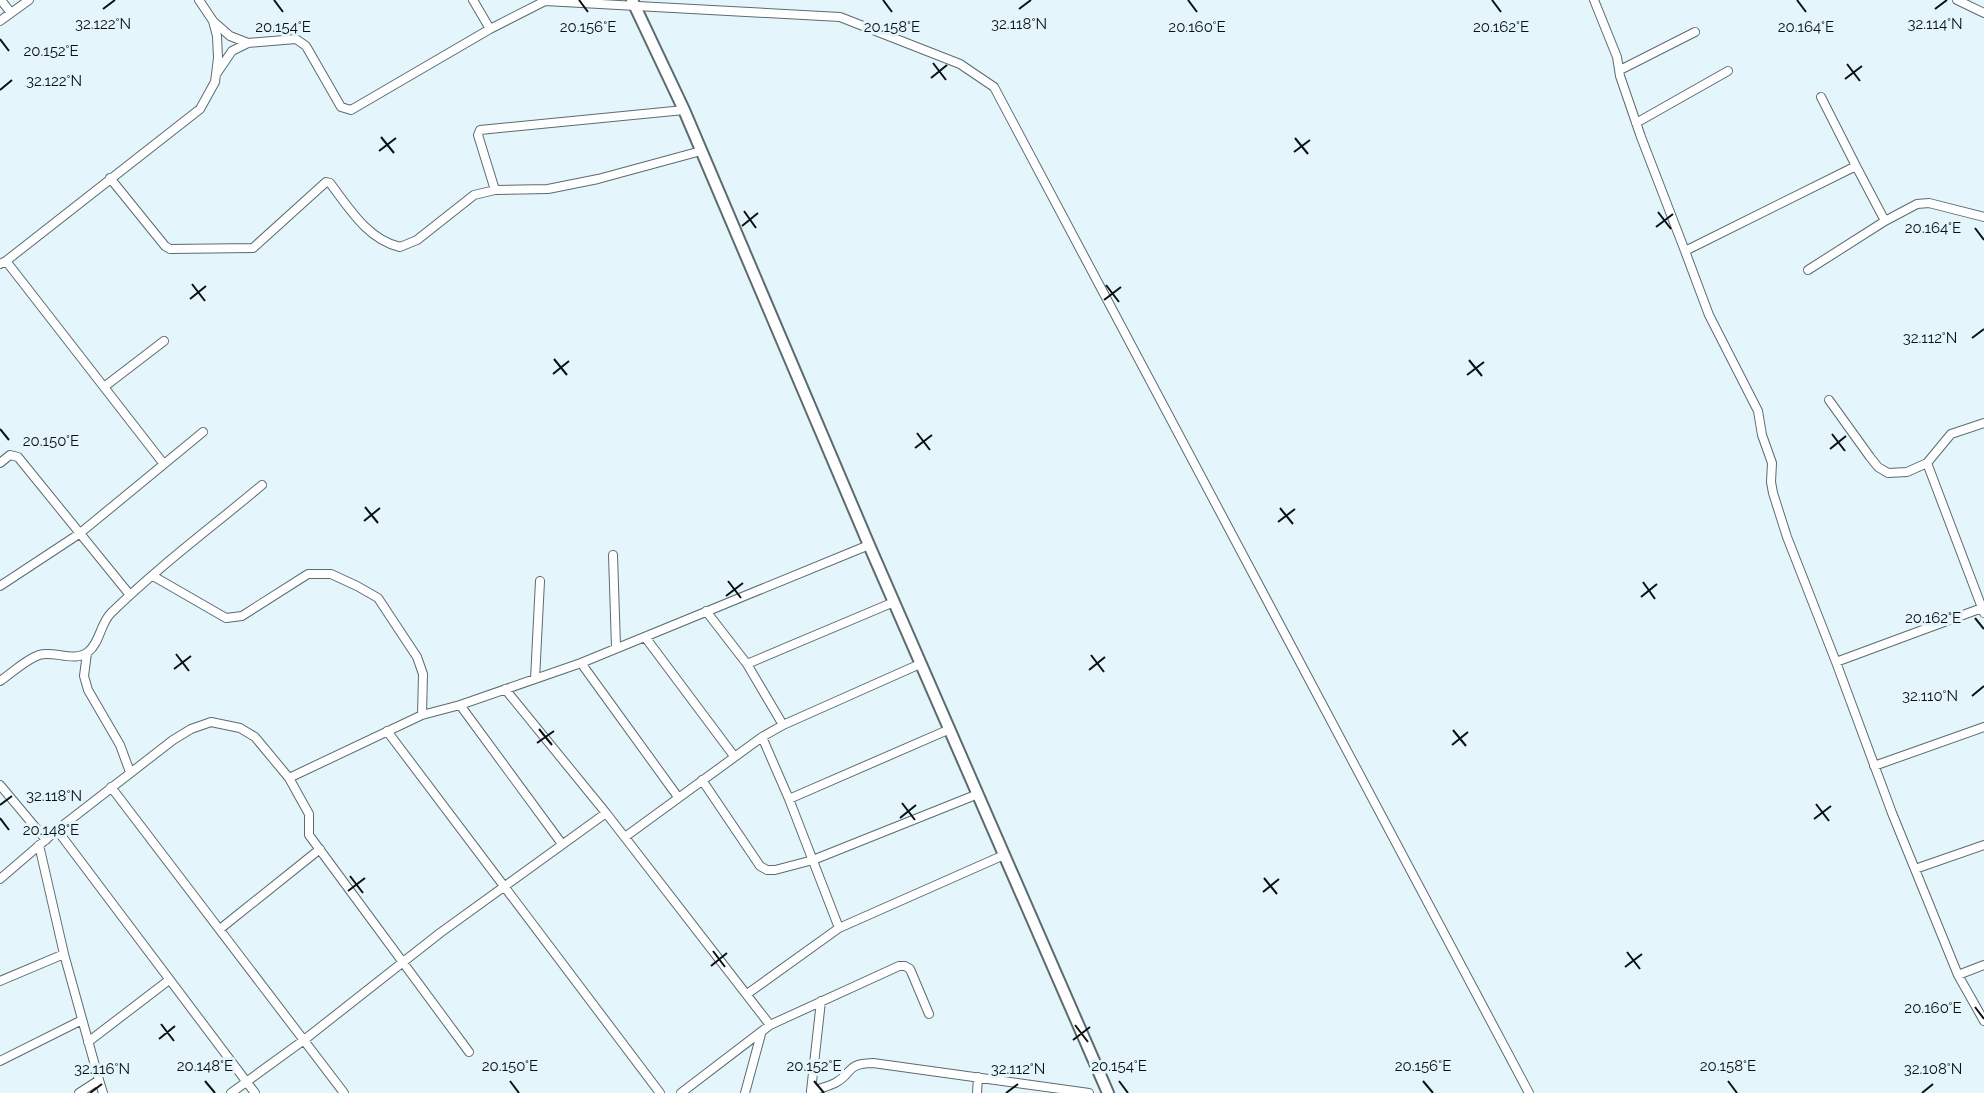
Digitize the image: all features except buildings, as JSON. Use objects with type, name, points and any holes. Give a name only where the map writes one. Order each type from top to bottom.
[{"type":"street","points":[[1,0],[11,13]]},
{"type":"street","points":[[0,21],[28,0]]},
{"type":"street","points":[[199,0],[213,21],[230,36],[248,43]]},
{"type":"street","points":[[473,0],[490,29]]},
{"type":"street","points":[[163,463],[3,262],[200,109],[209,95],[217,73],[232,51],[248,43],[296,39],[302,41],[341,107],[351,111],[490,29],[545,0],[633,3],[840,17],[960,64],[994,87],[1529,1093]]},
{"type":"street","points":[[1593,0],[1617,57],[1626,95],[1709,315],[1758,411],[1762,435],[1773,463],[1773,493],[1787,537],[1874,766],[1958,975],[1984,1021]]},
{"type":"street","points":[[1957,0],[1984,13]]},
{"type":"street","points":[[633,3],[684,110],[920,664],[1108,1093]]},
{"type":"street","points":[[213,21],[218,45],[217,73]]},
{"type":"street","points":[[1620,70],[1695,32]]},
{"type":"street","points":[[1636,123],[1728,71]]},
{"type":"street","points":[[1821,97],[1885,221]]},
{"type":"street","points":[[495,190],[478,135],[480,130],[684,110]]},
{"type":"street","points":[[110,177],[165,246],[170,249],[253,248],[326,182],[330,183],[355,215],[381,240],[400,247],[417,240],[474,195],[495,190],[548,189],[598,179],[701,151]]},
{"type":"street","points":[[1685,251],[1856,166]]},
{"type":"street","points":[[1808,270],[1885,221],[1917,204],[1929,203],[1984,217]]},
{"type":"street","points":[[104,387],[164,341]]},
{"type":"street","points":[[1829,400],[1878,466],[1888,473],[1899,474],[1927,464],[1951,434],[1984,423]]},
{"type":"street","points":[[0,586],[79,534],[203,432]]},
{"type":"street","points":[[0,463],[10,455],[18,457],[130,595]]},
{"type":"street","points":[[1836,662],[1983,611],[1927,464]]},
{"type":"street","points":[[0,681],[40,655],[68,656],[87,653],[94,646],[102,624],[130,595],[262,485]]},
{"type":"street","points":[[289,778],[422,716],[581,663],[869,545]]},
{"type":"street","points":[[613,555],[616,647]]},
{"type":"street","points":[[153,576],[226,618],[242,616],[308,574],[332,574],[357,586],[378,598],[417,657],[423,674],[422,716]]},
{"type":"street","points":[[536,679],[540,581]]},
{"type":"street","points":[[747,664],[894,602]]},
{"type":"street","points":[[706,611],[747,664],[783,724]]},
{"type":"street","points":[[645,637],[734,756]]},
{"type":"street","points":[[87,653],[84,676],[88,690],[120,745],[130,772]]},
{"type":"street","points":[[581,663],[678,796]]},
{"type":"street","points":[[625,837],[678,796],[783,724],[920,664]]},
{"type":"street","points":[[505,689],[625,837],[770,1025]]},
{"type":"street","points":[[460,705],[562,844]]},
{"type":"street","points":[[0,879],[42,842],[172,740],[191,729],[211,722],[240,728],[255,737],[289,778],[309,814],[309,835],[469,1052]]},
{"type":"street","points":[[1874,766],[1984,727]]},
{"type":"street","points":[[789,799],[950,729]]},
{"type":"street","points":[[387,731],[660,1093]]},
{"type":"street","points":[[762,737],[789,799],[839,928]]},
{"type":"street","points":[[702,780],[760,866],[767,870],[813,860],[978,794]]},
{"type":"street","points":[[0,785],[42,842],[64,954],[103,1093]]},
{"type":"street","points":[[111,787],[345,1093]]},
{"type":"street","points":[[231,1093],[304,1040],[403,961],[606,813]]},
{"type":"street","points":[[57,830],[255,1093]]},
{"type":"street","points":[[1915,869],[1984,845]]},
{"type":"street","points":[[220,929],[320,849]]},
{"type":"street","points":[[747,994],[839,928],[1004,855]]},
{"type":"street","points":[[0,981],[64,954]]},
{"type":"street","points":[[1958,975],[1984,965]]},
{"type":"street","points":[[681,1093],[770,1025],[899,966],[910,969],[928,1014]]},
{"type":"street","points":[[88,1042],[168,980]]},
{"type":"street","points":[[821,1001],[811,1092],[835,1083],[844,1077],[850,1068],[859,1064],[873,1064],[1089,1093]]},
{"type":"street","points":[[0,1061],[82,1020]]},
{"type":"street","points":[[745,1093],[761,1033]]},
{"type":"street","points":[[976,1093],[978,1077]]},
{"type":"street","points":[[79,1093],[99,1080]]}]
